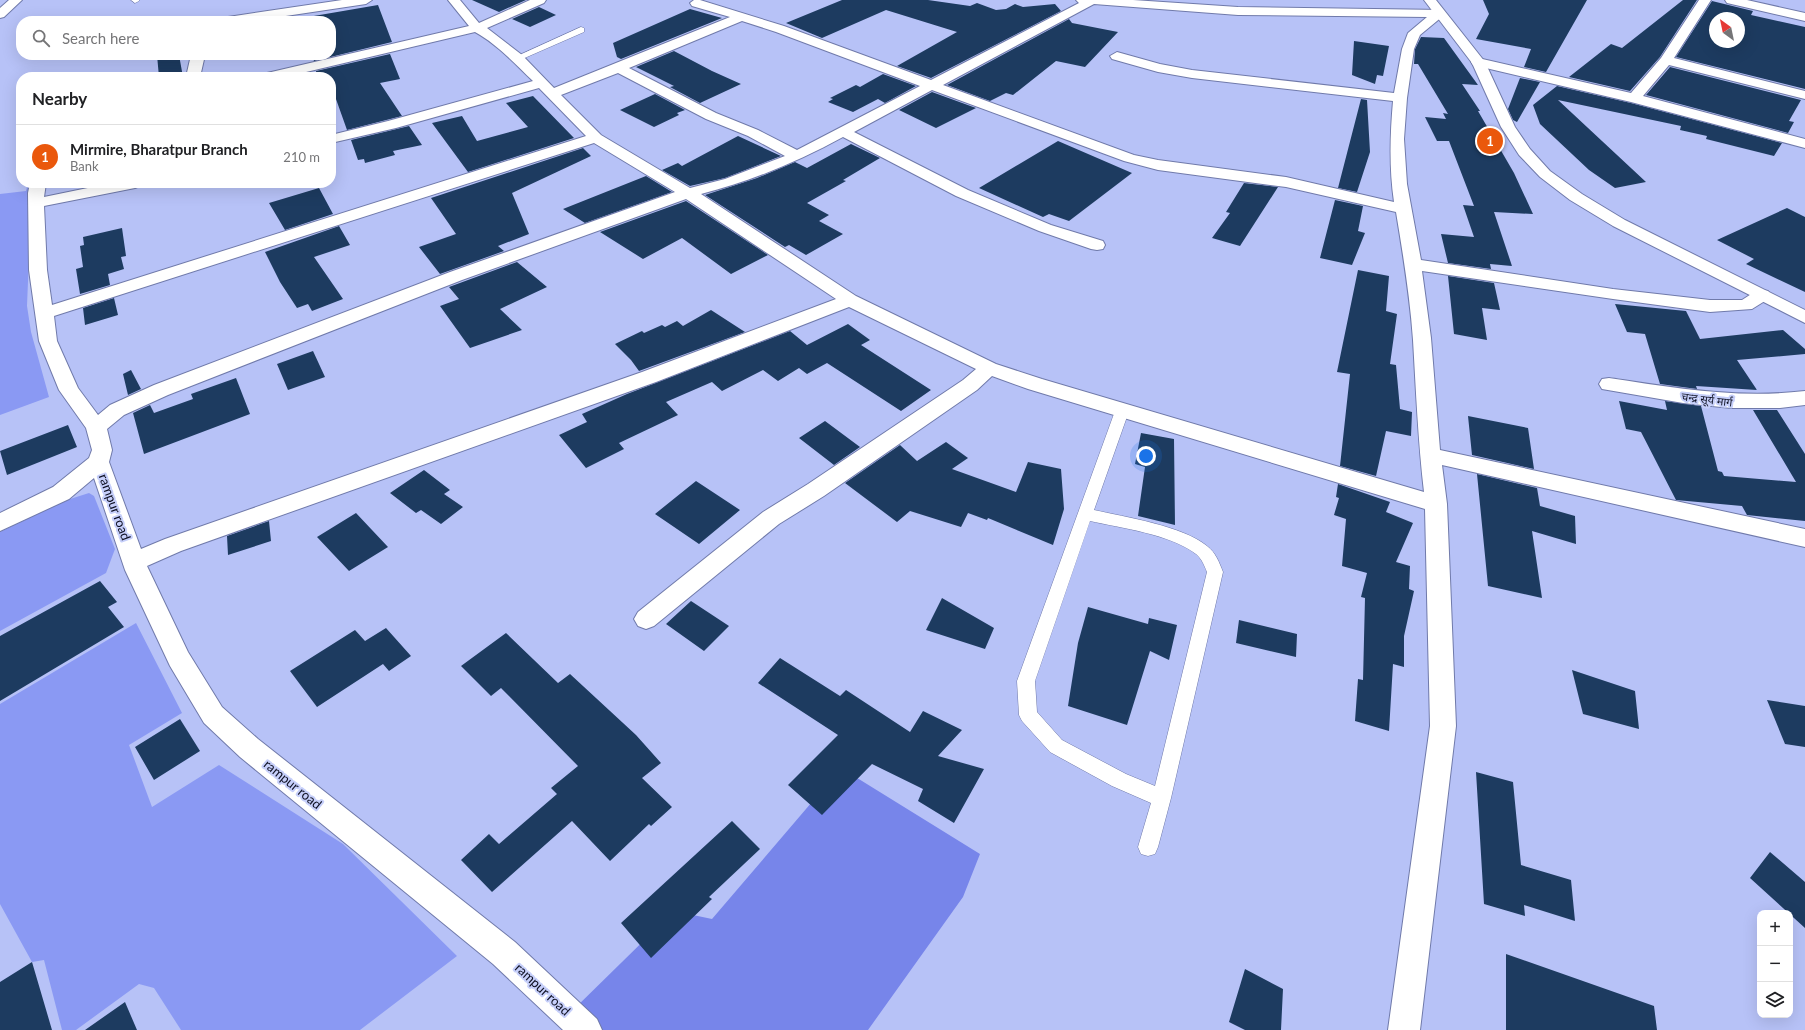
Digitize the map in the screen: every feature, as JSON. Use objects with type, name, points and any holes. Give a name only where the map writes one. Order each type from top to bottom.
[{"type":"street","points":[[0,14],[16,0]]},
{"type":"street","points":[[261,16],[366,0]]},
{"type":"street","points":[[454,0],[477,28],[488,34],[517,58],[596,138],[688,193],[850,300],[989,368],[1122,411],[1436,504]]},
{"type":"street","points":[[290,72],[410,46],[477,28],[540,0]]},
{"type":"street","points":[[96,427],[117,410],[161,390],[456,276],[688,193],[730,182],[797,156],[933,86],[1087,0],[1238,11],[1435,7]]},
{"type":"street","points":[[1634,98],[1666,60],[1705,0]]},
{"type":"street","points":[[1731,0],[1805,17]]},
{"type":"street","points":[[696,3],[780,29],[1145,162],[1286,182],[1403,209]]},
{"type":"street","points":[[1435,7],[1478,62],[1508,127],[1524,152],[1545,174],[1576,197],[1618,223],[1805,317]]},
{"type":"street","points":[[1404,1030],[1443,726],[1436,504],[1430,455],[1422,338],[1413,264],[1399,184],[1397,140],[1400,98],[1408,49],[1414,33],[1435,7]]},
{"type":"street","points":[[336,138],[546,88],[569,88],[742,17]]},
{"type":"street","points":[[1117,56],[1158,68],[1192,74],[1400,98]]},
{"type":"street","points":[[194,72],[197,60]]},
{"type":"street","points":[[1666,60],[1805,95]]},
{"type":"street","points":[[1478,62],[1634,98],[1805,144]]},
{"type":"street","points":[[617,68],[631,73],[711,116],[753,133],[797,156]]},
{"type":"street","points":[[844,132],[962,193],[1045,228],[1097,245]]},
{"type":"street","points":[[45,313],[596,138]]},
{"type":"street","points":[[0,523],[61,493],[99,462],[102,450],[96,427],[69,390],[48,341],[38,270],[37,188]]},
{"type":"street","points":[[38,203],[112,188]]},
{"type":"street","points":[[1413,264],[1613,294],[1710,306],[1746,305],[1762,295]]},
{"type":"street","points":[[134,562],[173,545],[649,376],[850,300]]},
{"type":"street","points":[[646,619],[771,518],[970,385],[989,368]]},
{"type":"street","name":"चन्द्र सूर्य मार्ग","points":[[1609,384],[1741,403],[1778,402],[1805,398]]},
{"type":"street","points":[[1430,455],[1805,538]]},
{"type":"street","name":"rampur road","points":[[99,462],[134,562],[179,659],[213,715],[249,748],[504,953],[586,1030]]},
{"type":"lane","points":[[517,58],[581,30]]},
{"type":"lane","points":[[1122,411],[1040,638],[1026,681],[1028,715],[1056,746],[1119,780],[1162,798]]},
{"type":"lane","points":[[1086,514],[1181,538],[1197,546],[1209,557],[1215,572],[1162,798],[1148,847]]},
{"type":"shaded area","points":[[27,188],[32,188],[27,306],[31,332],[49,397],[0,415],[0,194],[26,191]]},
{"type":"shaded area","points":[[89,493],[94,496],[115,549],[106,573],[0,631],[0,532],[67,500]]},
{"type":"shaded area","points":[[136,623],[182,713],[129,745],[152,807],[219,765],[343,844],[457,956],[360,1030],[181,1030],[154,988],[139,984],[76,1030],[62,1030],[44,960],[32,962],[0,904],[0,704]]},
{"type":"shaded area","points":[[841,768],[980,854],[963,897],[868,1030],[589,1030],[570,1013],[674,911],[712,919]]},
{"type":"building","points":[[472,0],[526,0],[499,12]]},
{"type":"building","points":[[842,0],[928,0],[970,6],[977,3],[996,10],[1006,9],[1015,4],[1023,7],[1055,4],[1061,11],[931,78],[897,66],[957,32],[886,10],[822,38],[786,23]]},
{"type":"building","points":[[1483,0],[1587,0],[1546,72],[1524,67],[1531,49],[1476,39],[1489,14]]},
{"type":"building","points":[[1683,0],[1697,0],[1660,57],[1630,91],[1569,77],[1611,44],[1622,48]]},
{"type":"building","points":[[1712,1],[1753,11],[1751,15],[1805,27],[1805,89],[1676,57]]},
{"type":"building","points":[[378,5],[392,42],[336,56],[336,16],[314,16]]},
{"type":"building","points":[[539,7],[556,15],[530,27],[512,19]]},
{"type":"building","points":[[690,9],[722,18],[621,59],[617,57],[613,43]]},
{"type":"building","points":[[1069,19],[1072,23],[1118,32],[1085,67],[1056,61],[1013,95],[1006,93],[990,101],[947,85]]},
{"type":"building","points":[[1421,37],[1444,38],[1478,85],[1462,84],[1480,111],[1478,111],[1514,173],[1533,214],[1494,212],[1512,266],[1490,264],[1491,269],[1448,263],[1441,234],[1474,237],[1463,205],[1474,206],[1449,141],[1437,141],[1425,117],[1446,119],[1443,113],[1448,114],[1418,64],[1414,64],[1415,49]]},
{"type":"building","points":[[1354,41],[1389,46],[1383,76],[1377,75],[1375,84],[1352,75]]},
{"type":"building","points":[[674,51],[741,84],[700,103],[670,87],[674,86],[636,67]]},
{"type":"building","points":[[390,54],[400,79],[380,83],[402,116],[347,130],[336,99],[336,72],[316,71]]},
{"type":"building","points":[[157,60],[180,60],[182,72],[159,72]]},
{"type":"building","points":[[1670,67],[1801,100],[1789,121],[1794,122],[1788,133],[1646,95]]},
{"type":"building","points":[[883,74],[916,86],[885,103],[878,99],[853,112],[828,102],[833,99],[830,98],[856,85],[860,87]]},
{"type":"building","points":[[1520,78],[1540,82],[1517,122],[1513,120],[1508,109]]},
{"type":"building","points":[[1557,86],[1631,103],[1782,143],[1774,156],[1706,139],[1707,136],[1680,130],[1681,126],[1558,100],[1646,182],[1615,188],[1589,170],[1540,124],[1533,105]]},
{"type":"building","points":[[932,92],[976,108],[936,128],[899,110]]},
{"type":"building","points":[[655,94],[685,110],[677,113],[679,115],[654,127],[620,110]]},
{"type":"building","points":[[533,96],[574,138],[468,172],[432,123],[462,116],[477,141],[528,127],[506,103]]},
{"type":"building","points":[[1361,99],[1367,100],[1370,152],[1357,192],[1338,188]]},
{"type":"building","points":[[409,126],[422,145],[393,151],[395,155],[365,163],[364,159],[358,160],[351,140]]},
{"type":"building","points":[[738,136],[781,156],[725,178],[690,186],[662,170],[678,163],[682,166]]},
{"type":"building","points":[[1058,141],[1132,173],[1069,221],[1049,214],[1043,217],[979,188]]},
{"type":"building","points":[[851,144],[880,158],[843,180],[846,181],[807,203],[829,215],[819,221],[843,234],[806,255],[789,245],[785,247],[705,195],[757,178],[795,162],[807,168]]},
{"type":"building","points":[[583,148],[591,156],[512,193],[529,234],[498,246],[504,251],[440,274],[419,247],[456,234],[431,198]]},
{"type":"building","points":[[646,176],[672,192],[585,223],[563,209]]},
{"type":"building","points":[[1244,183],[1278,187],[1240,246],[1212,238],[1230,213],[1226,212]]},
{"type":"building","points":[[319,188],[333,214],[285,230],[269,203]]},
{"type":"building","points":[[1335,200],[1363,206],[1358,231],[1365,233],[1352,265],[1320,258]]},
{"type":"building","points":[[686,201],[768,255],[731,274],[682,238],[643,259],[600,232]]},
{"type":"building","points":[[1787,208],[1805,217],[1805,292],[1746,264],[1754,259],[1717,240]]},
{"type":"building","points":[[339,226],[350,245],[314,257],[343,299],[312,311],[308,304],[297,308],[280,282],[265,252]]},
{"type":"building","points":[[122,228],[126,256],[121,257],[124,269],[108,274],[110,285],[80,294],[76,269],[83,267],[80,246],[84,245],[83,237]]},
{"type":"building","points":[[517,262],[547,287],[500,309],[522,330],[470,348],[440,306],[459,299],[449,287]]},
{"type":"building","points":[[1358,270],[1389,276],[1386,311],[1397,314],[1390,364],[1396,365],[1400,409],[1412,412],[1411,436],[1386,431],[1376,476],[1340,466],[1350,374],[1337,372]]},
{"type":"building","points":[[1448,276],[1494,283],[1500,310],[1482,308],[1487,340],[1454,334]]},
{"type":"building","points":[[114,298],[118,315],[85,325],[83,308]]},
{"type":"building","points":[[1615,304],[1686,311],[1700,339],[1783,330],[1805,349],[1805,354],[1737,360],[1757,390],[1696,386],[1697,389],[1660,384],[1645,334],[1627,332]]},
{"type":"building","points":[[711,310],[745,332],[639,371],[631,360],[615,344],[642,331],[644,333],[662,325],[665,327],[677,321],[683,326]]},
{"type":"building","points":[[848,324],[870,340],[861,345],[931,390],[901,411],[827,363],[807,374],[799,368],[778,381],[763,370],[722,391],[712,382],[666,402],[678,415],[619,443],[624,449],[586,468],[559,435],[587,422],[582,414],[627,394],[790,331],[807,345]]},
{"type":"building","points":[[313,351],[325,377],[288,390],[277,364]]},
{"type":"building","points":[[131,370],[141,389],[128,395],[123,374]]},
{"type":"building","points":[[236,378],[250,414],[144,454],[133,413],[150,405],[154,413],[193,399],[191,394]]},
{"type":"building","points":[[1619,401],[1667,410],[1665,401],[1701,406],[1718,471],[1722,472],[1724,476],[1796,482],[1753,410],[1777,410],[1805,454],[1805,521],[1747,515],[1742,506],[1676,500],[1641,432],[1626,429]]},
{"type":"building","points":[[1468,416],[1528,428],[1534,469],[1472,455]]},
{"type":"building","points":[[825,421],[860,447],[834,465],[799,438]]},
{"type":"building","points":[[68,425],[77,447],[7,475],[0,451]]},
{"type":"building","points":[[1141,433],[1174,439],[1175,525],[1138,516],[1145,467],[1135,464]]},
{"type":"building","points":[[946,442],[968,458],[952,469],[1016,492],[1028,462],[1061,469],[1064,509],[1053,545],[988,518],[987,520],[968,513],[961,527],[910,511],[897,522],[845,483],[900,445],[917,461]]},
{"type":"building","points":[[424,470],[450,490],[444,494],[463,507],[441,524],[421,510],[416,513],[390,493]]},
{"type":"building","points":[[1477,474],[1537,488],[1540,506],[1575,516],[1576,544],[1532,531],[1542,598],[1488,586]]},
{"type":"building","points":[[696,481],[740,510],[699,544],[655,514]]},
{"type":"building","points":[[1338,484],[1390,502],[1386,512],[1413,523],[1396,562],[1410,566],[1409,589],[1414,591],[1404,636],[1404,667],[1393,664],[1389,731],[1355,721],[1358,679],[1363,680],[1365,598],[1361,597],[1367,573],[1342,566],[1346,519],[1334,515],[1339,498],[1336,497]]},
{"type":"building","points":[[356,513],[388,547],[349,571],[317,537]]},
{"type":"building","points":[[269,521],[271,541],[228,555],[227,536]]},
{"type":"building","points":[[100,581],[117,602],[108,607],[124,627],[0,701],[0,636]]},
{"type":"building","points":[[942,598],[994,628],[985,649],[926,630]]},
{"type":"building","points":[[691,601],[729,626],[704,651],[666,624]]},
{"type":"building","points":[[1088,607],[1148,624],[1149,618],[1177,625],[1169,660],[1150,651],[1127,725],[1068,706],[1078,643]]},
{"type":"building","points":[[1239,620],[1297,634],[1296,657],[1236,643]]},
{"type":"building","points":[[386,628],[411,656],[389,671],[383,664],[317,707],[290,671],[355,630],[365,641]]},
{"type":"building","points":[[506,633],[558,683],[570,674],[636,735],[661,763],[642,778],[672,807],[651,826],[649,824],[610,861],[572,821],[492,892],[461,860],[489,834],[499,844],[557,794],[551,788],[578,766],[501,688],[491,696],[461,666]]},
{"type":"building","points":[[780,658],[840,696],[846,690],[910,732],[923,711],[962,730],[938,756],[984,769],[954,823],[918,801],[923,789],[872,764],[822,815],[788,785],[838,735],[758,683]]},
{"type":"building","points":[[1572,670],[1635,691],[1639,729],[1583,714]]},
{"type":"building","points":[[1767,700],[1805,706],[1805,747],[1785,744]]},
{"type":"building","points":[[180,719],[200,751],[154,780],[135,747]]},
{"type":"building","points":[[1476,772],[1513,782],[1521,865],[1571,880],[1575,921],[1524,905],[1525,916],[1484,904]]},
{"type":"building","points":[[732,821],[760,849],[709,897],[712,899],[651,958],[621,923]]},
{"type":"building","points":[[1770,852],[1805,882],[1805,928],[1793,917],[1793,910],[1785,910],[1750,878]]},
{"type":"building","points":[[1506,954],[1654,1006],[1657,1030],[1506,1030]]},
{"type":"building","points":[[32,962],[52,1030],[0,1030],[0,982]]},
{"type":"building","points":[[1245,969],[1283,989],[1281,1030],[1245,1030],[1229,1022]]},
{"type":"building","points":[[125,1002],[137,1030],[85,1030]]},
{"type":"place","name":"Mirmire, Bharatpur Branch","points":[[1490,141]]}]
